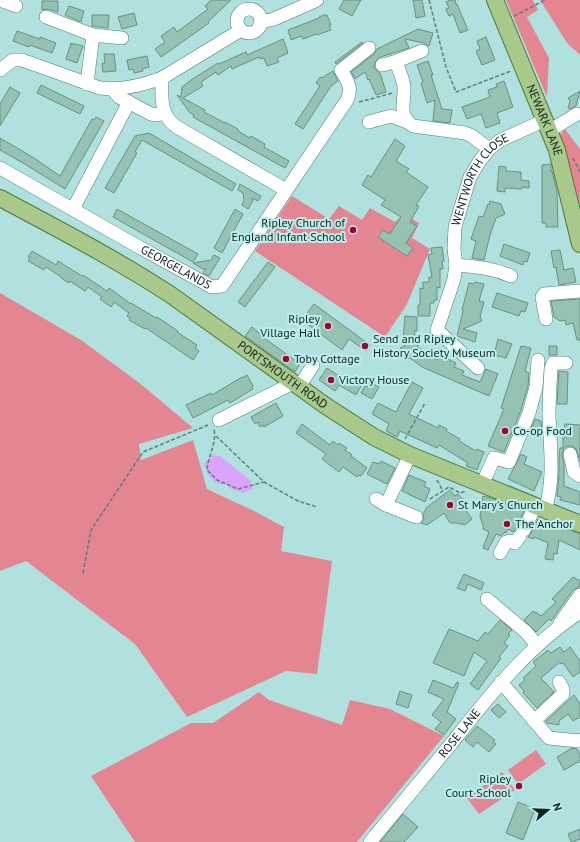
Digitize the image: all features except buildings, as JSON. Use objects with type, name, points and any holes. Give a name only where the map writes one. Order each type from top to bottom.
[{"type":"main road","name":"NEWARK LANE","points":[[495,0],[557,150],[580,244]]},
{"type":"main road","name":"PORTSMOUTH ROAD","points":[[0,198],[145,278],[360,429],[407,449],[476,487],[540,508],[580,524]]},
{"type":"street","points":[[0,0],[16,6]]},
{"type":"street","points":[[260,22],[274,19],[317,0]]},
{"type":"street","points":[[245,10],[253,10],[259,16],[260,22],[255,31],[246,33],[241,30],[237,24],[237,20],[241,12],[245,10]]},
{"type":"street","points":[[46,17],[93,35],[122,38]]},
{"type":"street","points":[[2,62],[22,60],[87,84],[100,88],[112,89],[149,83],[162,78],[241,30]]},
{"type":"street","points":[[87,84],[93,35]]},
{"type":"street","points":[[345,103],[350,87],[341,70],[369,48]]},
{"type":"street","points":[[382,65],[396,62],[406,56],[422,51]]},
{"type":"street","points":[[396,62],[400,73],[398,92],[404,117],[407,122]]},
{"type":"street","points":[[162,78],[162,100],[164,113],[168,121],[286,190]]},
{"type":"street","points":[[112,89],[119,97],[154,115],[164,113]]},
{"type":"street","points":[[72,208],[129,102]]},
{"type":"street","name":"GEORGELANDS","points":[[0,168],[212,287],[218,287],[225,283],[345,103]]},
{"type":"street","name":"WENTWORTH CLOSE","points":[[478,368],[437,330],[454,279],[456,265],[454,249],[455,227],[470,177],[489,149],[501,140],[578,113]]},
{"type":"street","points":[[369,122],[391,116],[413,126],[465,133],[472,136],[489,149]]},
{"type":"street","points":[[456,265],[485,267],[511,276]]},
{"type":"street","points":[[546,319],[542,297],[544,294],[580,290]]},
{"type":"street","points":[[476,487],[494,458],[509,462],[529,413],[536,387],[538,360]]},
{"type":"street","points":[[500,554],[506,542],[515,542],[540,508],[548,501],[552,474],[549,415],[551,366],[553,364],[566,362]]},
{"type":"street","points":[[218,420],[296,385],[313,365]]},
{"type":"street","points":[[407,449],[381,502],[416,517]]},
{"type":"street","points":[[570,454],[574,472],[580,476]]},
{"type":"street","name":"ROSE LANE","points":[[556,630],[580,595]]},
{"type":"street","points":[[487,599],[526,632],[537,645]]},
{"type":"street","name":"ROSE LANE","points":[[370,842],[501,682],[537,645],[580,612]]},
{"type":"street","points":[[501,682],[549,738],[580,740]]},
{"type":"street","points":[[534,721],[563,694],[564,689],[560,682]]},
{"type":"path","points":[[429,0],[446,67],[456,92],[523,67]]},
{"type":"path","points":[[504,21],[545,0]]},
{"type":"path","points":[[345,103],[398,92]]},
{"type":"path","points":[[407,449],[425,403]]},
{"type":"path","points":[[218,420],[214,429],[216,436],[264,482],[298,501],[317,507]]},
{"type":"path","points":[[83,573],[91,530],[143,452],[218,420]]},
{"type":"path","points":[[216,436],[208,460],[207,470],[217,480],[238,490],[264,482]]},
{"type":"path","points":[[437,476],[442,491]]},
{"type":"path","points":[[430,500],[449,487],[460,493],[476,487]]},
{"type":"shaded area","points":[[506,0],[533,0],[538,10],[527,17],[549,58],[547,97]]},
{"type":"shaded area","points":[[540,0],[580,0],[580,55],[567,43]]},
{"type":"shaded area","points":[[565,129],[580,149],[580,208],[568,162],[559,136]]},
{"type":"shaded area","points":[[292,196],[329,219],[339,206],[362,220],[370,208],[395,222],[404,214],[419,223],[412,238],[430,249],[407,304],[385,337],[255,251]]},
{"type":"shaded area","points":[[0,293],[81,340],[142,385],[193,428],[139,444],[141,460],[193,440],[207,489],[284,527],[281,551],[332,561],[317,674],[286,671],[187,717],[135,644],[26,561],[0,571]]},
{"type":"shaded area","points":[[212,455],[220,456],[250,480],[253,489],[243,493],[229,488],[229,486],[223,483],[221,485],[214,481],[208,474],[204,464]]},
{"type":"shaded area","points":[[259,692],[269,700],[342,725],[350,700],[390,709],[444,736],[357,842],[135,842],[91,776],[191,723],[213,723]]},
{"type":"shaded area","points":[[536,750],[546,764],[518,784],[508,770]]},
{"type":"shaded area","points":[[502,772],[515,790],[479,814],[467,798]]},
{"type":"place","name":"Ripley Church of England Infant School","points":[[353,230]]},
{"type":"place","name":"Ripley Village Hall","points":[[328,326]]},
{"type":"place","name":"Send and Ripley History Society Museum","points":[[365,346]]},
{"type":"place","name":"Toby Cottage","points":[[286,359]]},
{"type":"place","name":"Victory House","points":[[331,380]]},
{"type":"place","name":"Co-op Food","points":[[505,431]]},
{"type":"place","name":"St Mary's Church","points":[[450,505]]},
{"type":"place","name":"The Anchor","points":[[507,524]]},
{"type":"place","name":"Ripley Court School","points":[[519,786]]}]
